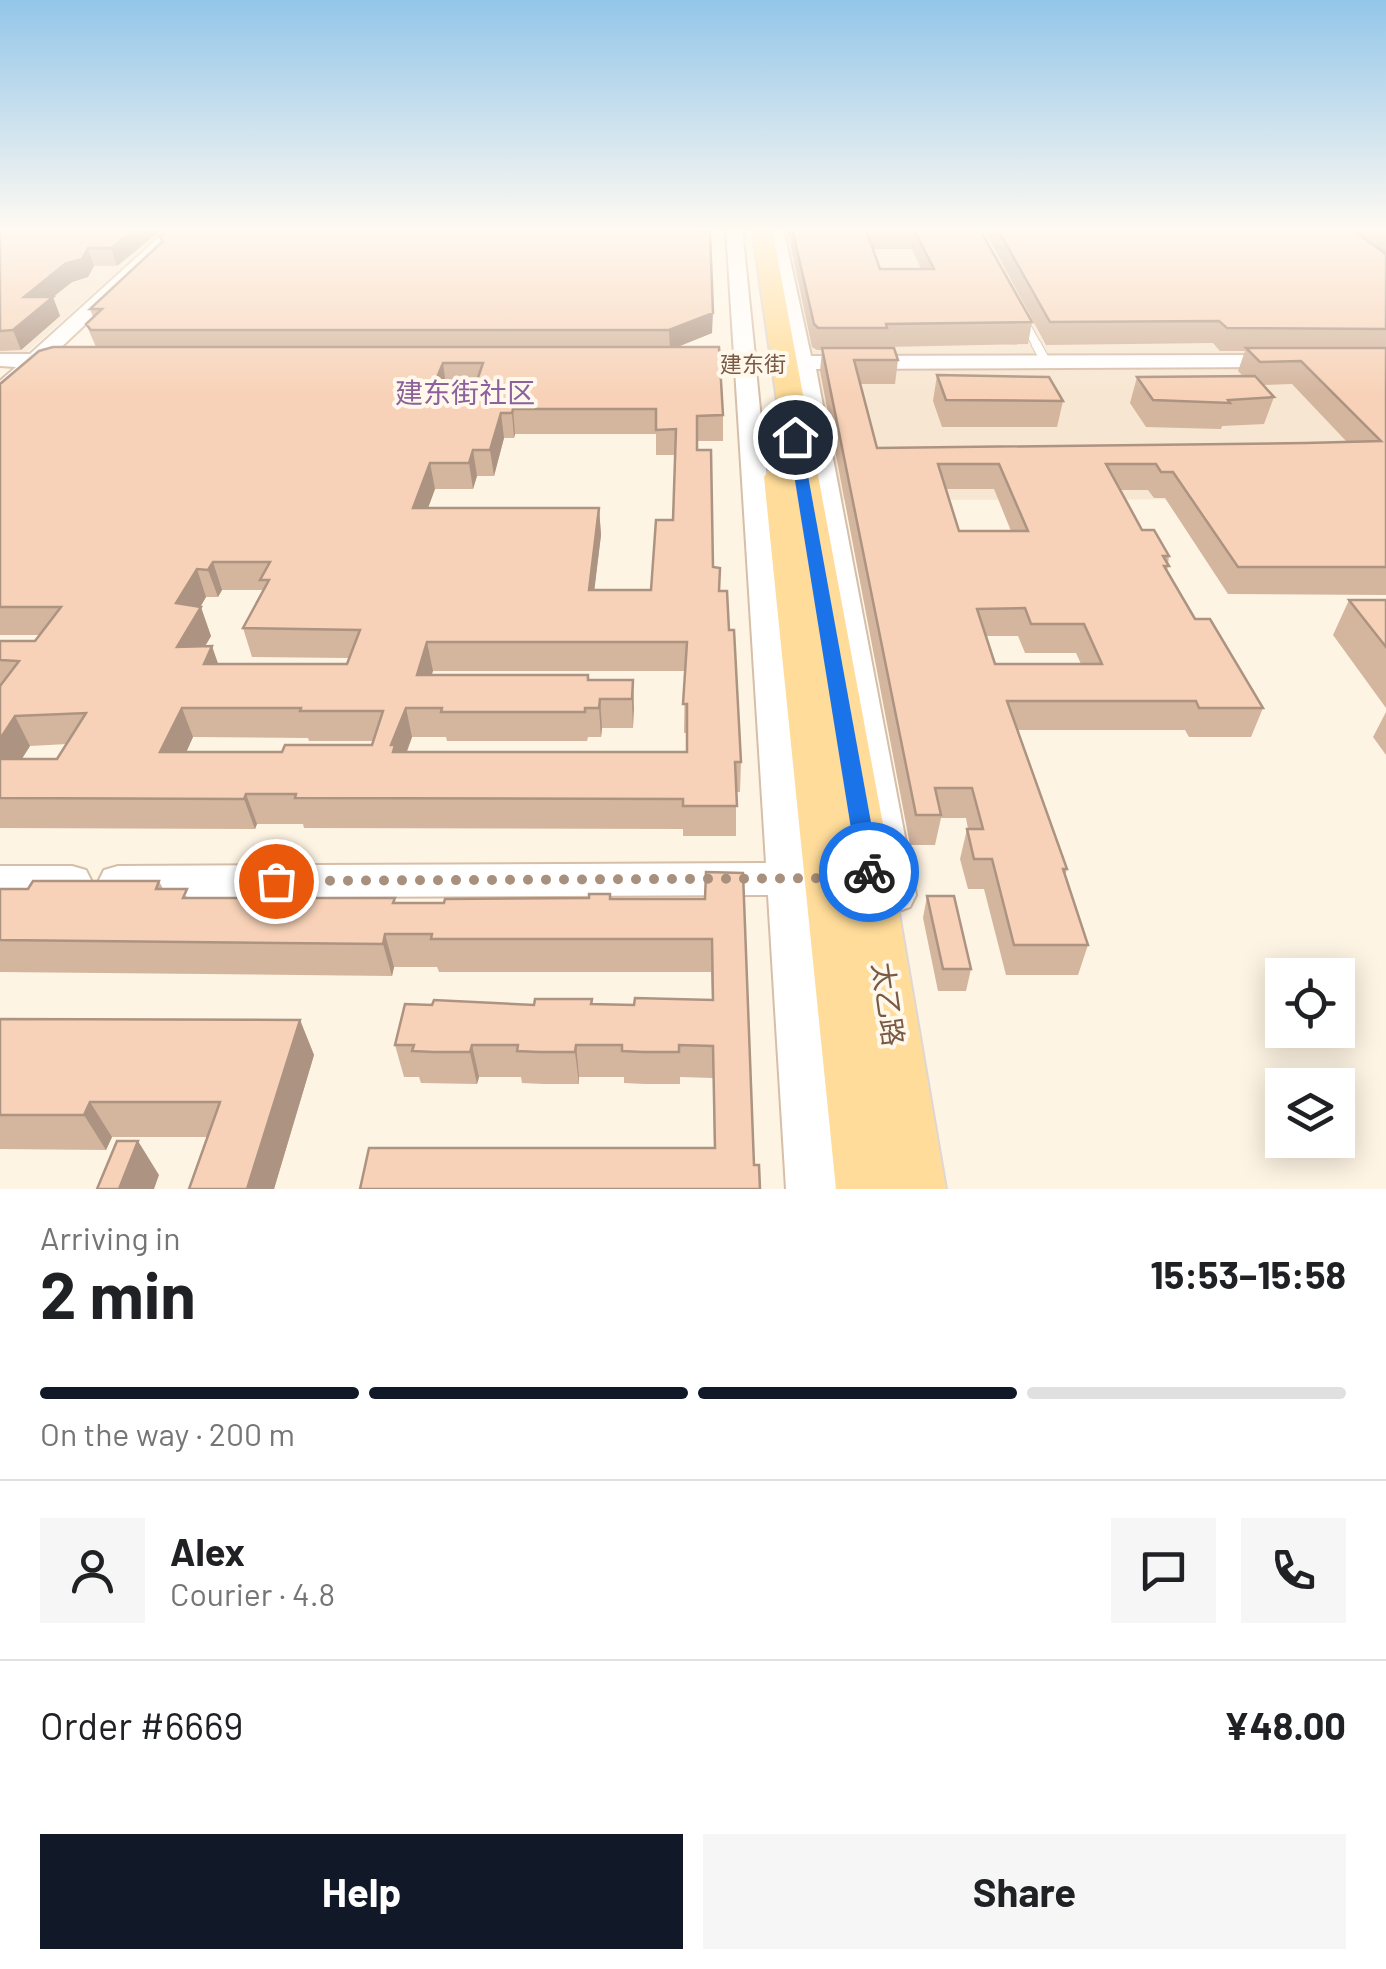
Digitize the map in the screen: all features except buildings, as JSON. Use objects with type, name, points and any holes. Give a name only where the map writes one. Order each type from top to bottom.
[{"type":"main road","points":[[0,393],[119,283]]},
{"type":"main road","points":[[750,283],[774,363],[946,1189]]},
{"type":"main road","name":"太乙路","points":[[759,283],[870,878],[916,1189]]},
{"type":"main road","name":"太乙路","points":[[767,283],[866,1189]]},
{"type":"main road","points":[[775,283],[787,879],[812,1189]]},
{"type":"main road","points":[[0,360],[87,361]]},
{"type":"main road","name":"建东街","points":[[651,363],[1310,361]]},
{"type":"main road","points":[[0,882],[870,878]]},
{"type":"lane","points":[[1019,312],[1046,362]]},
{"type":"shaded area","points":[[0,283],[104,283],[27,352],[0,352]]},
{"type":"shaded area","points":[[794,283],[1386,283],[1386,499],[835,500]]},
{"type":"way so far","points":[[276,881],[870,878],[869,872]]},
{"type":"district","name":"建东街社区","points":[[465,392]]},
{"type":"route","points":[[795,437],[869,872]]}]
